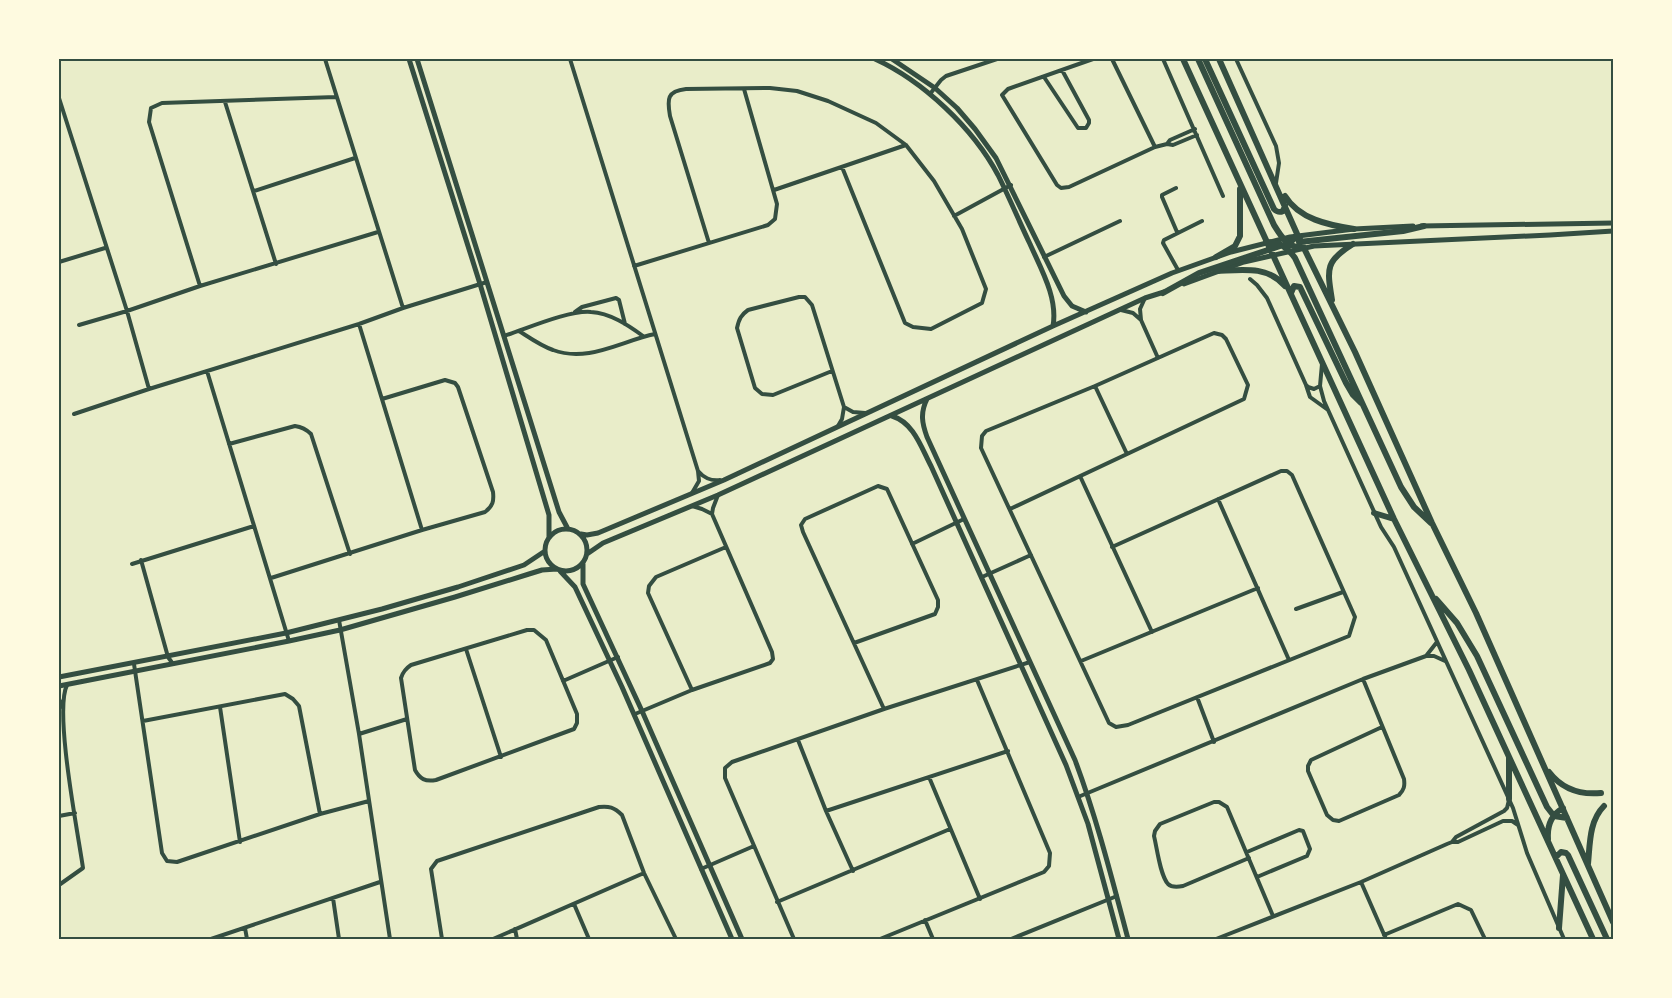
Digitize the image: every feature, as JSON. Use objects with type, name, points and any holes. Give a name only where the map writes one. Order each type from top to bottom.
[{"type":"main road","points":[[1183,59],[1394,519],[1457,644],[1593,939]]},
{"type":"main road","points":[[1198,59],[1271,219],[1298,262],[1405,494],[1420,513],[1432,523]]},
{"type":"main road","points":[[1205,59],[1274,208],[1281,212],[1286,206]]},
{"type":"main road","points":[[1220,59],[1301,242],[1355,352],[1432,523],[1476,612],[1613,922]]},
{"type":"main road","points":[[1276,182],[1290,206],[1299,212],[1327,223],[1354,229]]},
{"type":"main road","points":[[1216,257],[1235,246],[1240,236],[1240,185]]},
{"type":"main road","points":[[1163,293],[1199,273],[1241,258],[1272,252],[1296,239],[1301,242],[1403,231],[1424,226]]},
{"type":"main road","points":[[1266,242],[1276,242],[1297,248],[1301,242]]},
{"type":"main road","points":[[1333,309],[1328,280],[1330,265],[1338,254],[1354,244]]},
{"type":"main road","points":[[1216,271],[1254,270],[1266,272],[1275,276],[1291,293]]},
{"type":"main road","points":[[1291,293],[1294,286],[1300,287],[1349,390],[1363,405]]},
{"type":"main road","points":[[1374,513],[1394,519]]},
{"type":"main road","points":[[1432,594],[1458,623],[1472,648],[1545,803],[1554,816],[1567,818]]},
{"type":"main road","points":[[1509,755],[1509,799]]},
{"type":"main road","points":[[1542,764],[1553,777],[1566,787],[1583,793],[1601,794]]},
{"type":"main road","points":[[1587,865],[1595,818],[1604,806]]},
{"type":"main road","points":[[1549,842],[1548,831],[1554,816],[1563,808]]},
{"type":"main road","points":[[1556,857],[1561,852],[1566,853],[1568,856],[1607,939]]},
{"type":"main road","points":[[1559,928],[1563,874]]},
{"type":"street","points":[[325,59],[402,308]]},
{"type":"street","points":[[409,59],[480,284],[549,514],[549,537],[545,551],[548,562],[575,587],[634,714],[732,939]]},
{"type":"street","points":[[417,59],[559,512],[568,529]]},
{"type":"street","points":[[570,59],[698,471],[702,476],[710,480],[724,480]]},
{"type":"street","points":[[876,59],[890,66],[945,107],[973,139],[997,174],[1037,259],[1053,299],[1055,309],[1053,326]]},
{"type":"street","points":[[892,59],[935,88],[957,108],[974,128],[996,158],[1011,185],[1064,296],[1072,306],[1086,312]]},
{"type":"street","points":[[930,94],[946,76],[997,59]]},
{"type":"street","points":[[1094,59],[1008,89],[1002,95],[1057,185],[1061,188],[1070,187],[1154,147],[1167,144],[1173,145],[1197,135]]},
{"type":"street","points":[[1112,59],[1154,147]]},
{"type":"street","points":[[1163,59],[1223,196]]},
{"type":"street","points":[[1236,59],[1276,146],[1279,163],[1276,182]]},
{"type":"street","points":[[1044,77],[1078,128],[1086,128],[1089,120],[1062,70]]},
{"type":"street","points":[[634,266],[768,225],[775,219],[777,204],[774,190],[744,88]]},
{"type":"street","points":[[709,243],[670,116],[668,104],[670,96],[675,90],[686,89],[770,88],[797,91],[828,101],[876,123],[906,145],[934,181],[962,229],[986,288],[982,303],[931,329],[913,327],[905,323],[842,167]]},
{"type":"street","points":[[200,286],[149,122],[151,108],[162,103],[336,97]]},
{"type":"street","points":[[59,98],[105,248],[127,311],[149,389]]},
{"type":"street","points":[[225,102],[276,264]]},
{"type":"street","points":[[1167,144],[1170,140],[1195,129]]},
{"type":"street","points":[[774,190],[906,145]]},
{"type":"street","points":[[254,191],[356,158]]},
{"type":"street","points":[[954,216],[1011,185]]},
{"type":"street","points":[[1176,188],[1162,197],[1177,232]]},
{"type":"street","points":[[1044,257],[1120,221]]},
{"type":"street","points":[[1178,270],[1163,243],[1164,240],[1166,237],[1202,221]]},
{"type":"street","points":[[1550,223],[1550,235]]},
{"type":"street","points":[[1301,242],[1354,229],[1613,223]]},
{"type":"street","points":[[1301,242],[1354,244],[1613,231]]},
{"type":"street","points":[[79,325],[378,232]]},
{"type":"street","points":[[549,537],[558,531],[568,529],[587,535],[598,532],[691,494],[1178,270],[1266,242]]},
{"type":"street","points":[[59,262],[105,248]]},
{"type":"street","points":[[59,686],[340,630],[455,598],[542,570],[572,571],[582,564],[587,554],[603,543],[718,495],[1146,298],[1272,252]]},
{"type":"street","points":[[1250,279],[1267,298],[1310,397],[1328,410]]},
{"type":"street","points":[[74,414],[487,282]]},
{"type":"street","points":[[832,371],[773,395],[762,394],[755,388],[738,328],[738,320],[748,310],[805,297],[812,305],[844,407],[842,420],[838,426]]},
{"type":"street","points":[[573,314],[582,307],[616,298],[619,300],[626,324]]},
{"type":"street","points":[[1146,298],[1140,309],[1141,320],[1158,358]]},
{"type":"street","points":[[1120,310],[1133,313],[1141,320]]},
{"type":"street","points":[[504,336],[573,314],[592,312],[608,316],[626,324],[643,336]]},
{"type":"street","points":[[359,324],[422,530]]},
{"type":"street","points":[[519,331],[551,350],[572,354],[594,353],[643,336],[655,334]]},
{"type":"street","points":[[1010,509],[1244,399],[1248,385],[1226,339],[1222,335],[1214,333],[1095,386],[986,431],[982,436],[980,448],[1109,724],[1116,726],[1128,725],[1349,636],[1355,617],[1292,475],[1287,471],[1280,471],[1112,547]]},
{"type":"street","points":[[1322,363],[1320,386],[1322,396],[1374,513],[1394,547],[1509,799],[1520,826],[1527,853],[1564,939]]},
{"type":"street","points":[[207,371],[289,641]]},
{"type":"street","points":[[271,578],[485,512],[492,505],[494,499],[493,492],[458,386],[455,383],[445,380],[382,399]]},
{"type":"street","points":[[1306,385],[1311,389],[1320,386]]},
{"type":"street","points":[[1095,386],[1127,454]]},
{"type":"street","points":[[927,399],[921,414],[922,422],[938,463],[1075,760],[1087,792],[1128,939]]},
{"type":"street","points":[[844,407],[859,414],[867,413]]},
{"type":"street","points":[[891,416],[904,421],[910,428],[931,466],[1066,765],[1088,824],[1118,939]]},
{"type":"street","points":[[229,444],[295,426],[302,427],[312,434],[350,554]]},
{"type":"street","points":[[691,494],[697,485],[698,471]]},
{"type":"street","points":[[1080,476],[1152,632]]},
{"type":"street","points":[[854,643],[935,614],[938,607],[938,600],[887,489],[878,486],[805,519],[802,525],[803,532],[884,709]]},
{"type":"street","points":[[634,714],[692,690],[770,663],[772,659],[772,652],[712,514],[712,508],[718,495]]},
{"type":"street","points":[[1218,499],[1289,660]]},
{"type":"street","points":[[692,506],[712,514]]},
{"type":"street","points":[[912,544],[964,519]]},
{"type":"street","points":[[132,564],[254,526]]},
{"type":"street","points":[[580,534],[586,543],[587,554]]},
{"type":"street","points":[[692,690],[648,593],[649,586],[656,577],[726,547]]},
{"type":"street","points":[[60,677],[286,633],[339,620],[458,587],[524,565],[545,551]]},
{"type":"street","points":[[982,577],[1031,554]]},
{"type":"street","points":[[141,560],[168,657],[173,664]]},
{"type":"street","points":[[582,564],[583,584],[618,657],[742,939]]},
{"type":"street","points":[[1081,661],[1258,588]]},
{"type":"street","points":[[1296,609],[1343,592]]},
{"type":"street","points":[[339,620],[390,939]]},
{"type":"street","points":[[527,630],[534,630],[546,640],[577,714],[578,723],[574,729],[501,757],[436,780],[423,780],[414,770],[401,678],[406,668],[411,665],[466,649],[527,630]]},
{"type":"street","points":[[1426,656],[1437,642]]},
{"type":"street","points":[[466,649],[501,757]]},
{"type":"street","points":[[1078,797],[1363,679],[1426,656],[1438,657],[1446,661]]},
{"type":"street","points":[[563,681],[618,657]]},
{"type":"street","points":[[794,939],[725,778],[725,768],[732,762],[884,709],[1030,662]]},
{"type":"street","points":[[134,664],[162,853],[168,861],[177,862],[320,814],[369,801]]},
{"type":"street","points":[[1363,679],[1404,779],[1405,786],[1399,795],[1339,821],[1333,820],[1327,815],[1308,771],[1311,760],[1382,728]]},
{"type":"street","points":[[880,939],[1044,872],[1049,866],[1050,853],[977,680]]},
{"type":"street","points":[[59,885],[83,868],[64,736],[63,695],[67,684]]},
{"type":"street","points":[[143,720],[285,694],[299,706],[320,814]]},
{"type":"street","points":[[1197,697],[1214,742]]},
{"type":"street","points":[[59,699],[64,712]]},
{"type":"street","points":[[220,707],[240,842]]},
{"type":"street","points":[[358,734],[407,719]]},
{"type":"street","points":[[59,737],[64,736]]},
{"type":"street","points":[[798,740],[826,811],[853,871]]},
{"type":"street","points":[[826,811],[1008,752]]},
{"type":"street","points":[[929,777],[980,899]]},
{"type":"street","points":[[1452,842],[1454,837],[1504,811],[1507,808],[1509,799]]},
{"type":"street","points":[[1249,858],[1183,886],[1172,887],[1164,877],[1154,836],[1155,831],[1160,824],[1214,802],[1219,802],[1227,807],[1247,852],[1274,916]]},
{"type":"street","points":[[442,939],[431,869],[437,861],[599,807],[608,806],[615,808],[622,814],[644,873],[676,939]]},
{"type":"street","points":[[59,816],[75,813]]},
{"type":"street","points":[[1216,939],[1361,882],[1452,842],[1458,842],[1503,821],[1512,821],[1520,826]]},
{"type":"street","points":[[777,902],[950,829]]},
{"type":"street","points":[[1247,852],[1299,830],[1303,831],[1310,849],[1307,856],[1257,877]]},
{"type":"street","points":[[701,869],[754,846]]},
{"type":"street","points":[[493,939],[644,873]]},
{"type":"street","points":[[211,939],[380,882]]},
{"type":"street","points":[[1361,882],[1385,937],[1458,904],[1471,910],[1485,939]]},
{"type":"street","points":[[1011,939],[1108,898],[1117,896]]},
{"type":"street","points":[[333,898],[339,939]]},
{"type":"street","points":[[574,904],[589,939]]},
{"type":"street","points":[[925,920],[933,939]]},
{"type":"street","points":[[245,928],[247,939]]},
{"type":"street","points":[[515,929],[517,939]]},
{"type":"street","points":[[1232,933],[1235,939]]},
{"type":"street","points":[[1023,934],[1025,939]]}]
